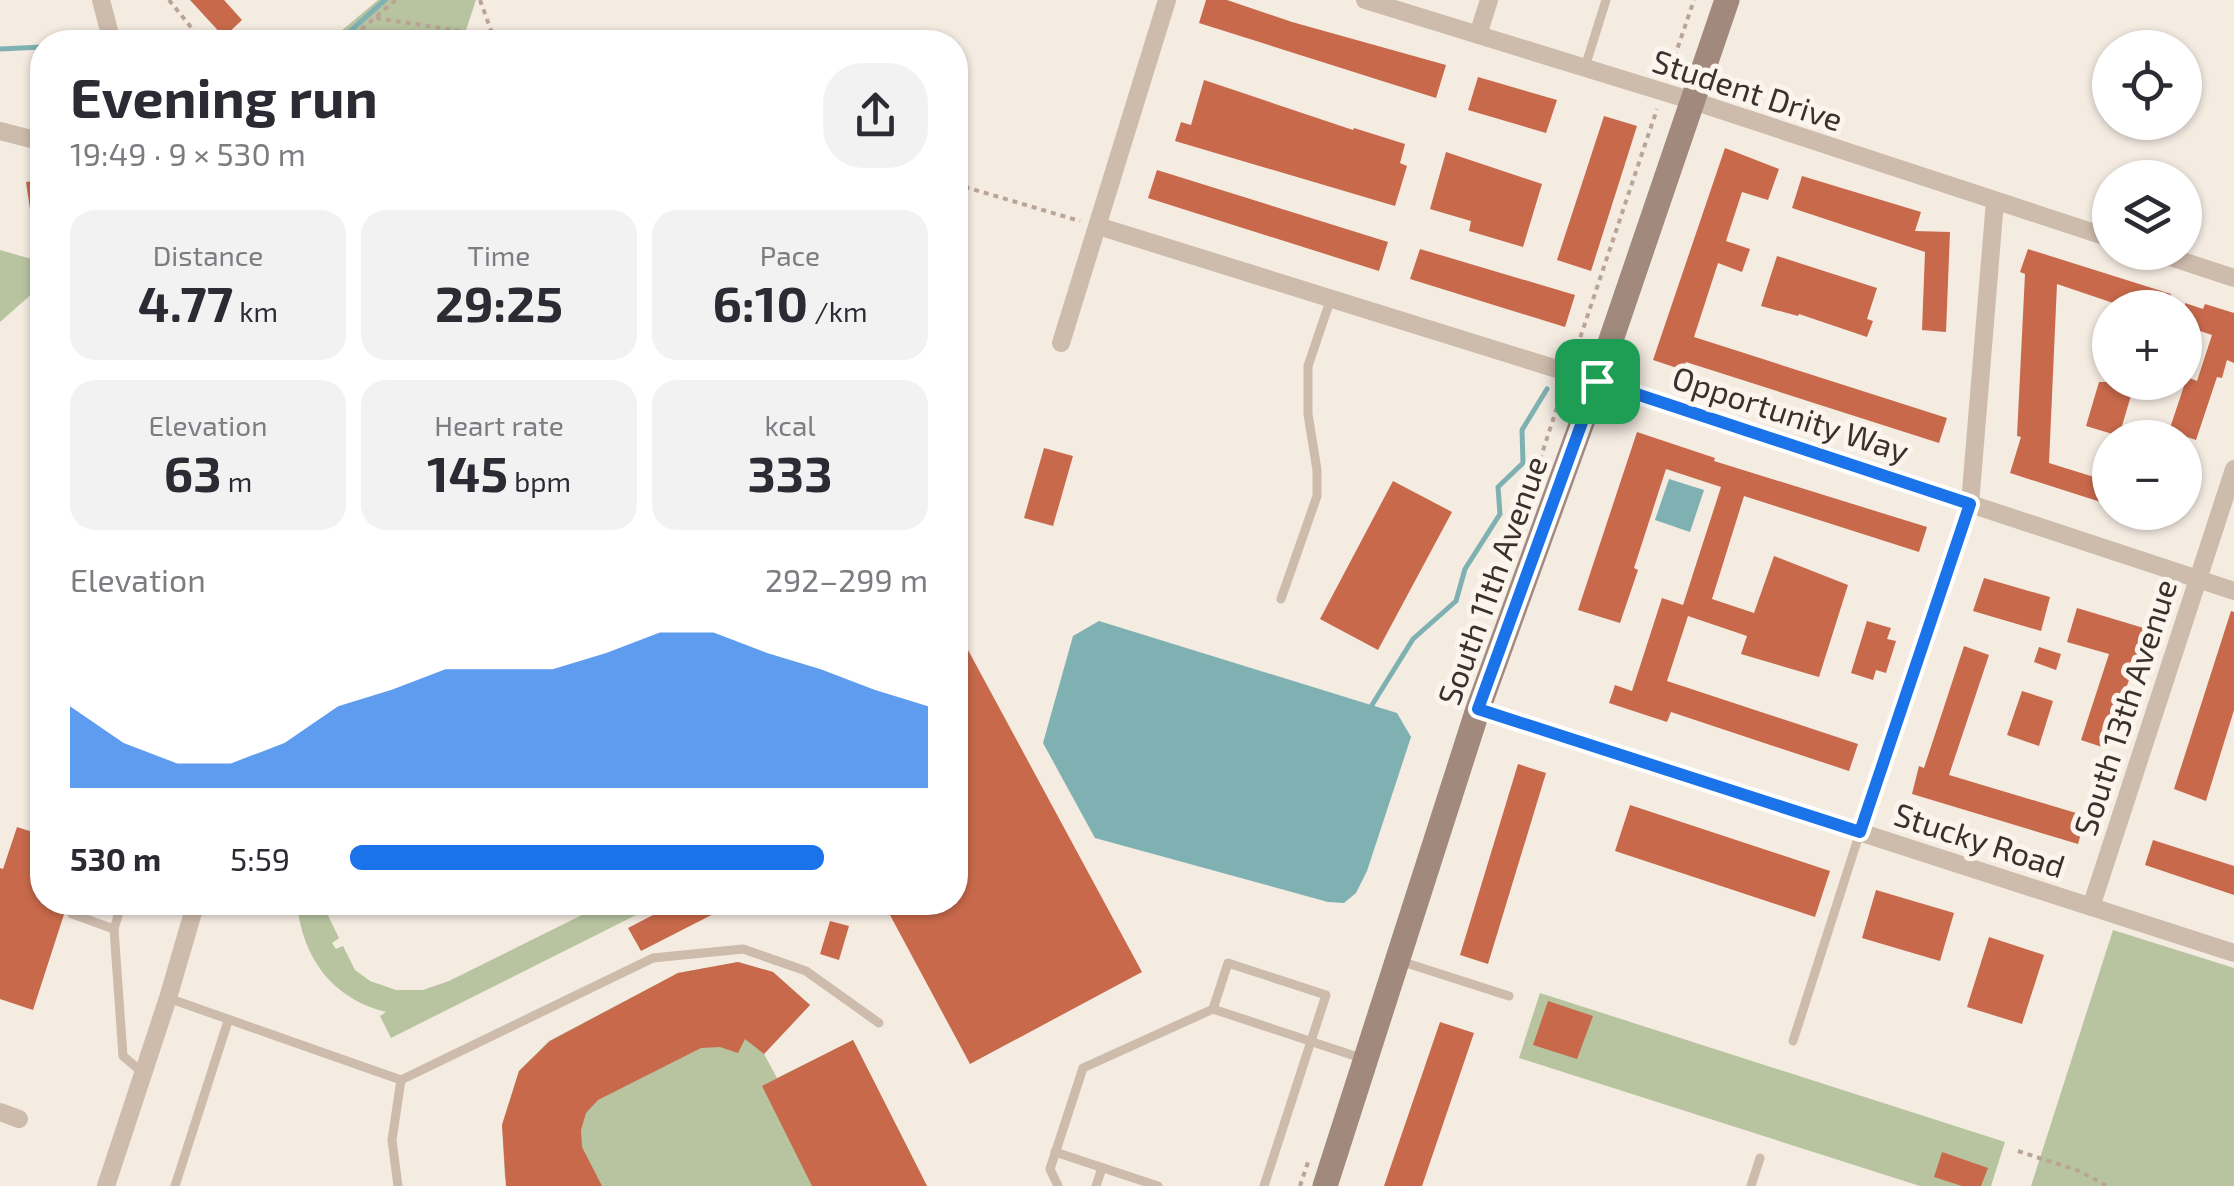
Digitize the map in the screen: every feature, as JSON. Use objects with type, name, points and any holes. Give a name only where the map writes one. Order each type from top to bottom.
[{"type":"street","points":[[101,0],[109,30]]},
{"type":"street","points":[[1061,343],[1167,0]]},
{"type":"street","name":"Student Drive","points":[[1365,0],[1663,92],[2092,232]]},
{"type":"street","points":[[1478,34],[1489,0]]},
{"type":"street","name":"South 11th Avenue","points":[[1325,1186],[1478,709],[1597,381],[1727,0]]},
{"type":"street","points":[[0,131],[30,139]]},
{"type":"street","points":[[1860,832],[1970,504],[1995,201]]},
{"type":"street","name":"Opportunity Way","points":[[1098,226],[1569,372],[2234,591]]},
{"type":"street","points":[[2202,268],[2234,278]]},
{"type":"street","name":"South 13th Avenue","points":[[2091,907],[2234,469]]},
{"type":"street","name":"Stucky Road","points":[[1478,709],[2234,954]]},
{"type":"street","points":[[106,1186],[192,915]]},
{"type":"street","points":[[0,1112],[19,1119]]},
{"type":"lane","points":[[1585,68],[1606,0]]},
{"type":"lane","points":[[1281,600],[1317,496],[1308,414],[1308,366],[1331,298]]},
{"type":"lane","points":[[1792,1041],[1860,832]]},
{"type":"lane","points":[[75,915],[114,929]]},
{"type":"lane","points":[[118,915],[114,929],[123,1056],[142,1072]]},
{"type":"lane","points":[[168,998],[401,1080],[653,958],[743,949],[806,970],[879,1023]]},
{"type":"lane","points":[[1398,960],[1509,996]]},
{"type":"lane","points":[[1213,1009],[1228,963],[1326,995],[1264,1186]]},
{"type":"lane","points":[[1058,1186],[1050,1169],[1084,1068],[1213,1009],[1366,1060]]},
{"type":"lane","points":[[175,1186],[228,1021]]},
{"type":"lane","points":[[398,1186],[392,1140],[401,1080]]},
{"type":"lane","points":[[1055,1152],[1158,1186]]},
{"type":"lane","points":[[1751,1186],[1760,1158]]},
{"type":"lane","points":[[1096,1186],[1102,1168]]},
{"type":"path","points":[[169,0],[193,30]]},
{"type":"path","points":[[361,30],[396,0]]},
{"type":"path","points":[[480,0],[491,30]]},
{"type":"path","points":[[1569,372],[1694,0]]},
{"type":"path","points":[[376,18],[454,30]]},
{"type":"path","points":[[968,188],[1098,226]]},
{"type":"path","points":[[2018,1151],[2080,1171],[2107,1186]]},
{"type":"green space","points":[[378,0],[476,0],[466,30],[342,30]]},
{"type":"green space","points":[[0,250],[30,259],[30,296],[0,322]]},
{"type":"green space","points":[[299,915],[328,915],[339,938],[332,943],[336,949],[343,946],[355,970],[370,981],[396,990],[423,990],[582,915],[636,915],[391,1038],[380,1016],[386,1012],[350,997],[323,973]]},
{"type":"green space","points":[[2113,930],[2234,968],[2234,1186],[2031,1186]]},
{"type":"green space","points":[[738,962],[773,972],[810,1005],[764,1054],[777,1078],[853,1040],[927,1186],[535,1186],[558,1154],[505,1179],[502,1125],[519,1071],[549,1041],[678,973]]},
{"type":"green space","points":[[1540,993],[2005,1142],[1991,1186],[1920,1186],[1519,1058]]},
{"type":"water","points":[[1669,479],[1704,490],[1690,532],[1655,520]]},
{"type":"water","points":[[1099,621],[1397,713],[1411,737],[1367,871],[1356,893],[1344,903],[1328,902],[1095,838],[1043,743],[1073,636]]},
{"type":"building","points":[[190,0],[224,0],[242,20],[231,30],[218,30]]},
{"type":"building","points":[[1206,0],[1227,0],[1446,65],[1436,98],[1199,23]]},
{"type":"building","points":[[1478,77],[1557,100],[1546,133],[1468,110]]},
{"type":"building","points":[[1204,80],[1405,144],[1400,163],[1407,166],[1395,206],[1175,141],[1181,122],[1191,125]]},
{"type":"building","points":[[1604,116],[1637,126],[1591,271],[1557,260]]},
{"type":"building","points":[[1725,148],[1779,169],[1768,200],[1742,192],[1726,241],[1750,249],[1742,272],[1718,263],[1694,337],[1947,418],[1939,443],[1686,362],[1683,370],[1653,360]]},
{"type":"building","points":[[1446,152],[1542,184],[1523,247],[1469,231],[1471,221],[1430,209]]},
{"type":"building","points":[[1157,170],[1388,242],[1379,271],[1148,198]]},
{"type":"building","points":[[1802,176],[1921,212],[1915,231],[1950,232],[1946,332],[1922,330],[1925,252],[1792,208]]},
{"type":"building","points":[[1420,249],[1575,295],[1565,327],[1410,279]]},
{"type":"building","points":[[2028,249],[2158,290],[2092,290],[2092,296],[2057,284],[2049,463],[2092,476],[2092,499],[2010,473],[2021,437],[2017,436],[2025,274],[2020,272]]},
{"type":"building","points":[[1777,256],[1877,288],[1867,319],[1873,321],[1867,337],[1761,306]]},
{"type":"building","points":[[2205,304],[2234,313],[2234,363],[2227,360],[2222,378],[2217,377],[2202,422],[2173,420],[2179,400],[2202,400],[2202,366],[2212,335],[2202,332]]},
{"type":"building","points":[[2094,400],[2130,400],[2124,420],[2092,420],[2092,428],[2086,426]]},
{"type":"building","points":[[1637,432],[1715,458],[1714,461],[1927,527],[1919,552],[1744,496],[1712,599],[1754,613],[1774,556],[1848,585],[1819,677],[1741,654],[1747,636],[1688,616],[1667,681],[1858,744],[1849,771],[1671,712],[1667,722],[1609,703],[1615,685],[1632,691],[1662,598],[1683,605],[1721,487],[1666,469],[1620,623],[1578,610]]},
{"type":"building","points":[[1044,448],[1073,456],[1053,526],[1024,518]]},
{"type":"building","points":[[1393,481],[1452,512],[1378,650],[1320,619]]},
{"type":"building","points":[[1984,578],[2050,597],[2041,631],[1973,611]]},
{"type":"building","points":[[2077,608],[2147,629],[2105,748],[2081,740],[2109,654],[2067,642]]},
{"type":"building","points":[[2231,611],[2234,710],[2206,801],[2174,789]]},
{"type":"building","points":[[1867,621],[1891,628],[1887,639],[1896,641],[1886,673],[1876,670],[1873,680],[1851,673]]},
{"type":"building","points":[[1964,646],[1989,655],[1949,775],[2086,816],[2078,844],[1912,794]]},
{"type":"building","points":[[2039,647],[2061,654],[2056,670],[2034,662]]},
{"type":"building","points":[[968,650],[1142,972],[970,1064],[890,915],[968,915]]},
{"type":"building","points":[[2022,691],[2053,701],[2039,746],[2007,735]]},
{"type":"building","points":[[1518,764],[1546,773],[1488,964],[1460,955]]},
{"type":"building","points":[[1630,805],[1830,871],[1815,917],[1615,851]]},
{"type":"building","points":[[17,827],[30,831],[30,915],[64,915],[33,1010],[0,999],[0,868],[3,869]]},
{"type":"building","points":[[2153,840],[2234,866],[2234,895],[2145,865]]},
{"type":"building","points":[[1876,890],[1954,913],[1940,961],[1862,938]]},
{"type":"building","points":[[653,915],[712,915],[641,951],[628,928]]},
{"type":"building","points":[[830,921],[849,926],[839,960],[820,954]]},
{"type":"building","points":[[1989,937],[2044,955],[2022,1024],[1967,1007]]},
{"type":"building","points":[[738,962],[773,972],[810,1005],[764,1054],[745,1039],[738,1053],[720,1047],[701,1048],[598,1100],[586,1113],[581,1130],[582,1147],[602,1186],[506,1186],[502,1125],[519,1071],[550,1041],[678,973]]},
{"type":"building","points":[[1548,1001],[1593,1016],[1577,1059],[1533,1045]]},
{"type":"building","points":[[1440,1022],[1474,1033],[1422,1186],[1384,1186]]},
{"type":"building","points":[[853,1040],[927,1186],[812,1186],[762,1086]]},
{"type":"building","points":[[1942,1152],[1988,1168],[1981,1186],[1962,1186],[1934,1177]]},
{"type":"waterway","points":[[351,30],[385,0]]},
{"type":"waterway","points":[[0,49],[30,48]]},
{"type":"waterway","points":[[1372,705],[1413,639],[1456,601],[1465,569],[1500,514],[1498,487],[1523,463],[1522,430],[1547,389]]},
{"type":"route","points":[[1597,381],[1970,504],[1860,832],[1478,709],[1597,381]]}]
